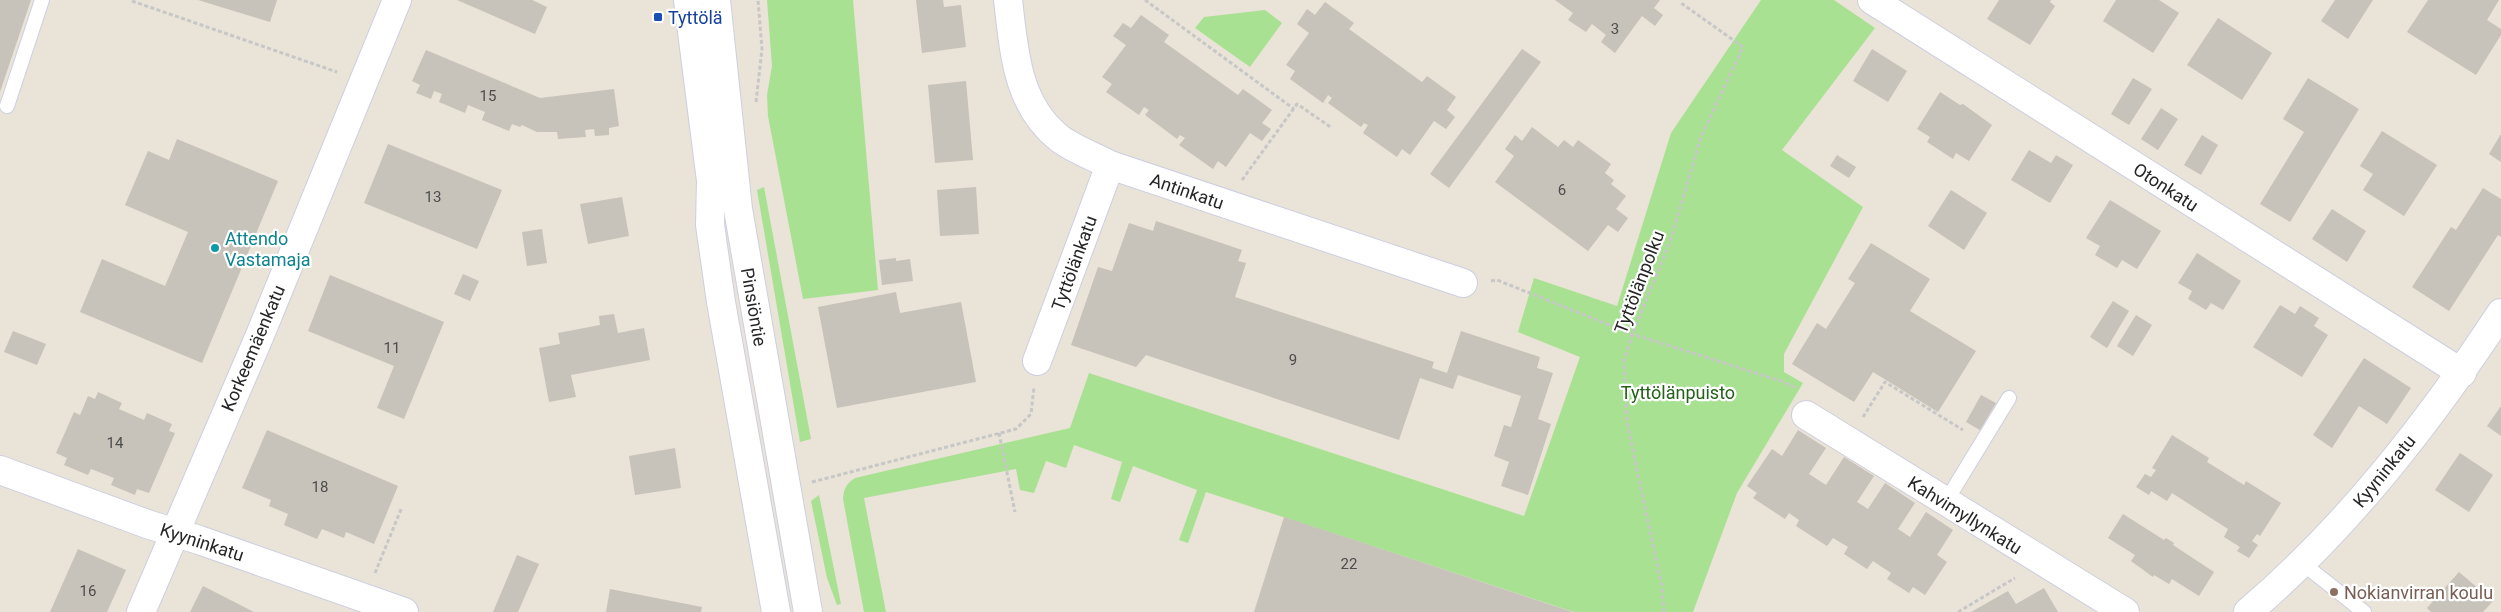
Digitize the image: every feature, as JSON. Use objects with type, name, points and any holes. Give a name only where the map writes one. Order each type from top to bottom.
[{"type":"street","name":"Korkeemäenkatu","points":[[140,612],[260,335],[397,0]]},
{"type":"street","name":"Pinsiöntie","points":[[688,0],[711,181],[710,225],[721,302],[776,612]]},
{"type":"street","name":"Pinsiöntie","points":[[716,0],[738,209],[808,612]]},
{"type":"street","name":"Antinkatu","points":[[1008,0],[1015,60],[1021,82],[1037,113],[1059,138],[1110,165],[1463,283]]},
{"type":"street","name":"Otonkatu","points":[[1872,0],[2462,373]]},
{"type":"street","name":"Tyttölänkatu","points":[[1037,362],[1110,165]]},
{"type":"street","name":"Kyyninkatu","points":[[2248,612],[2302,563],[2361,501],[2462,373],[2501,313]]},
{"type":"street","name":"Kahvimyllynkatu","points":[[1805,404],[1945,503],[2126,612]]},
{"type":"street","name":"Kyyninkatu","points":[[0,470],[404,612]]},
{"type":"lane","points":[[7,106],[42,0]]},
{"type":"lane","points":[[1945,503],[2008,398]]},
{"type":"lane","points":[[2302,563],[2364,612]]},
{"type":"path","points":[[758,0],[762,49],[759,90]]},
{"type":"path","points":[[1145,0],[1294,109]]},
{"type":"path","points":[[132,1],[364,80]]},
{"type":"path","name":"Tyttölänpolku","points":[[1664,612],[1662,587],[1627,423],[1624,360],[1632,334],[1670,242],[1701,137],[1743,48],[1681,3]]},
{"type":"path","points":[[1240,183],[1297,104],[1332,128]]},
{"type":"path","points":[[1463,283],[1497,280],[1632,334],[1781,381],[1805,404]]},
{"type":"path","points":[[829,477],[1016,429],[1031,414],[1037,362]]},
{"type":"path","points":[[1859,424],[1885,382],[1982,442]]},
{"type":"path","points":[[999,433],[1015,512]]},
{"type":"path","points":[[364,598],[402,507]]},
{"type":"path","points":[[1958,612],[2042,562]]},
{"type":"green space","points":[[767,0],[853,0],[878,290],[803,299],[768,116],[767,95],[772,66]]},
{"type":"green space","name":"Tyttölänpuisto","points":[[1761,0],[1834,0],[1875,28],[1782,150],[1863,207],[1784,354],[1784,372],[1803,383],[1737,493],[1693,612],[1574,612],[1206,492],[1188,543],[1179,540],[1197,490],[1133,466],[1120,502],[1111,499],[1122,462],[1074,445],[1066,468],[1046,461],[1034,493],[1020,490],[1016,469],[864,498],[886,612],[864,612],[843,499],[849,482],[855,478],[1070,428],[1089,373],[1524,516],[1580,357],[1518,332],[1534,278],[1617,306],[1671,133]]},
{"type":"green space","points":[[1265,10],[1282,23],[1250,67],[1195,28],[1204,17]]},
{"type":"green space","points":[[764,187],[811,439],[800,442],[757,190]]},
{"type":"green space","points":[[819,495],[841,604],[837,605],[827,578],[811,501]]},
{"type":"building","points":[[0,0],[31,0],[0,92]]},
{"type":"building","points":[[198,0],[277,0],[270,22]]},
{"type":"building","points":[[457,0],[532,0],[547,7],[535,34]]},
{"type":"building","points":[[916,0],[943,0],[944,7],[961,5],[966,47],[922,53]]},
{"type":"building","points":[[1555,0],[1660,0],[1654,8],[1663,15],[1655,26],[1642,16],[1615,53],[1601,42],[1606,35],[1592,24],[1586,32],[1568,20],[1573,13]]},
{"type":"building","points":[[1999,0],[2051,0],[2050,2],[2055,6],[2030,45],[1987,19]]},
{"type":"building","points":[[2116,0],[2159,0],[2179,13],[2153,53],[2103,21]]},
{"type":"building","points":[[2335,0],[2373,0],[2348,39],[2321,21]]},
{"type":"building","points":[[2428,0],[2499,0],[2487,20],[2501,29],[2501,35],[2476,75],[2407,32]]},
{"type":"building","points":[[1325,2],[1354,23],[1349,29],[1422,82],[1427,76],[1456,97],[1447,110],[1455,117],[1446,129],[1434,121],[1410,155],[1402,149],[1397,157],[1363,133],[1368,125],[1364,123],[1361,127],[1328,103],[1332,98],[1328,95],[1323,103],[1290,79],[1295,71],[1286,65],[1309,33],[1297,24],[1307,9],[1315,15]]},
{"type":"building","points":[[1141,15],[1169,35],[1164,42],[1238,95],[1243,89],[1272,110],[1262,123],[1271,129],[1262,141],[1250,133],[1226,167],[1218,161],[1213,169],[1179,145],[1185,138],[1180,135],[1177,139],[1145,115],[1149,110],[1144,107],[1139,115],[1106,92],[1112,84],[1102,77],[1126,45],[1113,36],[1123,23],[1131,28]]},
{"type":"building","points":[[2218,18],[2272,53],[2242,100],[2187,65]]},
{"type":"building","points":[[1522,49],[1541,62],[1449,188],[1430,174]]},
{"type":"building","points":[[1872,49],[1907,71],[1888,102],[1853,81]]},
{"type":"building","points":[[426,50],[540,98],[614,89],[619,126],[609,128],[609,135],[595,136],[594,129],[585,130],[586,137],[558,139],[557,132],[537,132],[522,125],[520,127],[512,124],[509,131],[482,120],[485,112],[468,105],[465,113],[439,102],[442,94],[434,91],[431,99],[416,93],[420,85],[412,81]]},
{"type":"building","points":[[2133,78],[2152,89],[2129,125],[2111,114]]},
{"type":"building","points":[[2308,78],[2359,109],[2290,222],[2260,204],[2304,132],[2283,119]]},
{"type":"building","points":[[966,81],[973,160],[935,163],[928,85]]},
{"type":"building","points":[[1940,92],[1960,105],[1963,104],[1992,125],[1969,161],[1956,153],[1953,159],[1927,142],[1930,137],[1917,129]]},
{"type":"building","points":[[2161,108],[2178,119],[2158,150],[2141,139]]},
{"type":"building","points":[[1532,127],[1558,147],[1564,140],[1573,147],[1578,140],[1611,164],[1605,173],[1614,180],[1611,184],[1626,196],[1616,209],[1628,218],[1618,232],[1608,225],[1588,251],[1495,182],[1514,156],[1505,149],[1515,135],[1522,141]]},
{"type":"building","points":[[2382,131],[2437,165],[2404,216],[2363,190],[2373,174],[2360,166]]},
{"type":"building","points":[[2501,134],[2501,162],[2489,154]]},
{"type":"building","points":[[2202,135],[2218,145],[2201,175],[2184,165]]},
{"type":"building","name":"Attendo Vastamaja","points":[[177,139],[278,181],[202,363],[80,312],[102,259],[165,286],[188,232],[125,205],[148,151],[169,160]]},
{"type":"building","points":[[388,144],[502,190],[477,249],[364,203]]},
{"type":"building","points":[[2029,150],[2051,163],[2056,155],[2073,165],[2050,203],[2011,180]]},
{"type":"building","points":[[1837,155],[1856,167],[1849,178],[1830,166]]},
{"type":"building","points":[[976,187],[979,234],[940,236],[937,190]]},
{"type":"building","points":[[2483,188],[2501,199],[2501,237],[2498,235],[2449,311],[2412,287],[2451,227],[2456,230]]},
{"type":"building","points":[[1951,190],[1987,213],[1964,250],[1928,226]]},
{"type":"building","points":[[622,197],[629,236],[588,244],[580,204]]},
{"type":"building","points":[[2110,200],[2161,231],[2137,269],[2122,260],[2117,268],[2095,255],[2100,246],[2086,238]]},
{"type":"building","points":[[2332,209],[2366,231],[2347,262],[2312,239]]},
{"type":"building","points":[[1156,221],[1242,250],[1238,261],[1246,263],[1235,297],[1434,362],[1432,368],[1447,373],[1461,331],[1540,357],[1537,368],[1553,373],[1538,419],[1551,424],[1528,495],[1501,486],[1509,462],[1494,456],[1504,425],[1511,427],[1521,396],[1458,375],[1453,389],[1420,378],[1399,440],[1146,355],[1136,367],[1071,345],[1098,267],[1112,271],[1129,223],[1153,231]]},
{"type":"building","points":[[542,229],[547,263],[527,266],[522,232]]},
{"type":"building","points":[[1871,243],[1930,279],[1910,311],[1976,351],[1938,412],[1873,372],[1854,402],[1792,364],[1817,323],[1826,329],[1855,283],[1848,279]]},
{"type":"building","points":[[2197,253],[2241,281],[2223,310],[2211,303],[2206,310],[2188,299],[2192,291],[2178,283]]},
{"type":"building","points":[[896,258],[896,261],[910,259],[913,281],[882,285],[879,260]]},
{"type":"building","points":[[463,274],[479,281],[470,301],[454,294]]},
{"type":"building","points":[[330,275],[444,322],[404,419],[377,408],[394,366],[308,331]]},
{"type":"building","points":[[896,292],[900,313],[961,302],[976,382],[837,408],[818,307]]},
{"type":"building","points":[[2113,301],[2129,311],[2107,348],[2090,337]]},
{"type":"building","points":[[2280,305],[2295,314],[2300,306],[2319,318],[2314,326],[2328,335],[2302,377],[2253,347]]},
{"type":"building","points":[[614,314],[618,333],[644,328],[650,360],[571,375],[576,397],[549,402],[539,348],[560,344],[558,333],[600,325],[599,316]]},
{"type":"building","points":[[2136,315],[2152,325],[2133,356],[2117,346]]},
{"type":"building","points":[[13,331],[46,344],[37,365],[4,352]]},
{"type":"building","points":[[2364,358],[2411,388],[2387,424],[2359,406],[2332,448],[2313,435]]},
{"type":"building","points":[[98,392],[122,403],[119,409],[144,420],[147,413],[172,424],[169,431],[175,433],[149,493],[137,489],[135,495],[111,485],[114,478],[91,469],[88,475],[64,465],[67,458],[56,453],[74,412],[80,415],[88,396],[95,399]]},
{"type":"building","points":[[1981,395],[1996,403],[1980,430],[1966,422]]},
{"type":"building","points":[[2501,406],[2501,436],[2487,426]]},
{"type":"building","points":[[267,430],[398,486],[374,544],[346,532],[344,538],[322,529],[317,539],[284,525],[288,514],[269,506],[271,500],[242,488]]},
{"type":"building","points":[[1798,430],[1826,448],[1809,474],[1826,485],[1844,457],[1874,476],[1857,502],[1868,509],[1885,483],[1915,503],[1898,529],[1910,537],[1926,512],[1953,530],[1937,555],[1947,562],[1925,595],[1913,587],[1909,593],[1887,579],[1891,573],[1873,561],[1867,569],[1844,554],[1848,547],[1833,538],[1827,546],[1796,526],[1799,520],[1789,513],[1785,519],[1753,498],[1757,493],[1747,486],[1772,449],[1782,456]]},
{"type":"building","points":[[2172,435],[2209,458],[2207,462],[2244,485],[2246,481],[2281,503],[2260,536],[2257,534],[2252,541],[2258,545],[2249,558],[2237,551],[2240,547],[2224,537],[2228,529],[2172,493],[2167,501],[2151,491],[2149,495],[2136,487],[2145,474],[2151,477],[2156,470],[2152,468]]},
{"type":"building","points":[[675,448],[681,488],[635,495],[629,456]]},
{"type":"building","points":[[2460,453],[2493,475],[2469,512],[2435,490]]},
{"type":"building","points":[[2123,514],[2164,540],[2166,538],[2174,543],[2173,545],[2214,572],[2199,596],[2172,579],[2169,584],[2154,575],[2153,577],[2131,561],[2135,555],[2108,538]]},
{"type":"building","points":[[1284,517],[1573,612],[1254,612]]},
{"type":"building","points":[[78,549],[126,570],[107,612],[50,612]]},
{"type":"building","points":[[517,555],[539,564],[518,612],[493,612]]},
{"type":"building","points":[[2459,572],[2493,601],[2483,612],[2431,612],[2427,608]]},
{"type":"building","points":[[203,586],[254,612],[190,612]]},
{"type":"building","points":[[2044,588],[2058,612],[1971,612],[2008,591],[2016,604]]},
{"type":"building","points":[[610,589],[702,607],[701,612],[606,612]]},
{"type":"place","name":"Tyttölä","points":[[658,17]]},
{"type":"place","name":"Attendo Vastamaja","points":[[215,248]]},
{"type":"place","name":"Nokianvirran koulu","points":[[2334,592]]}]
